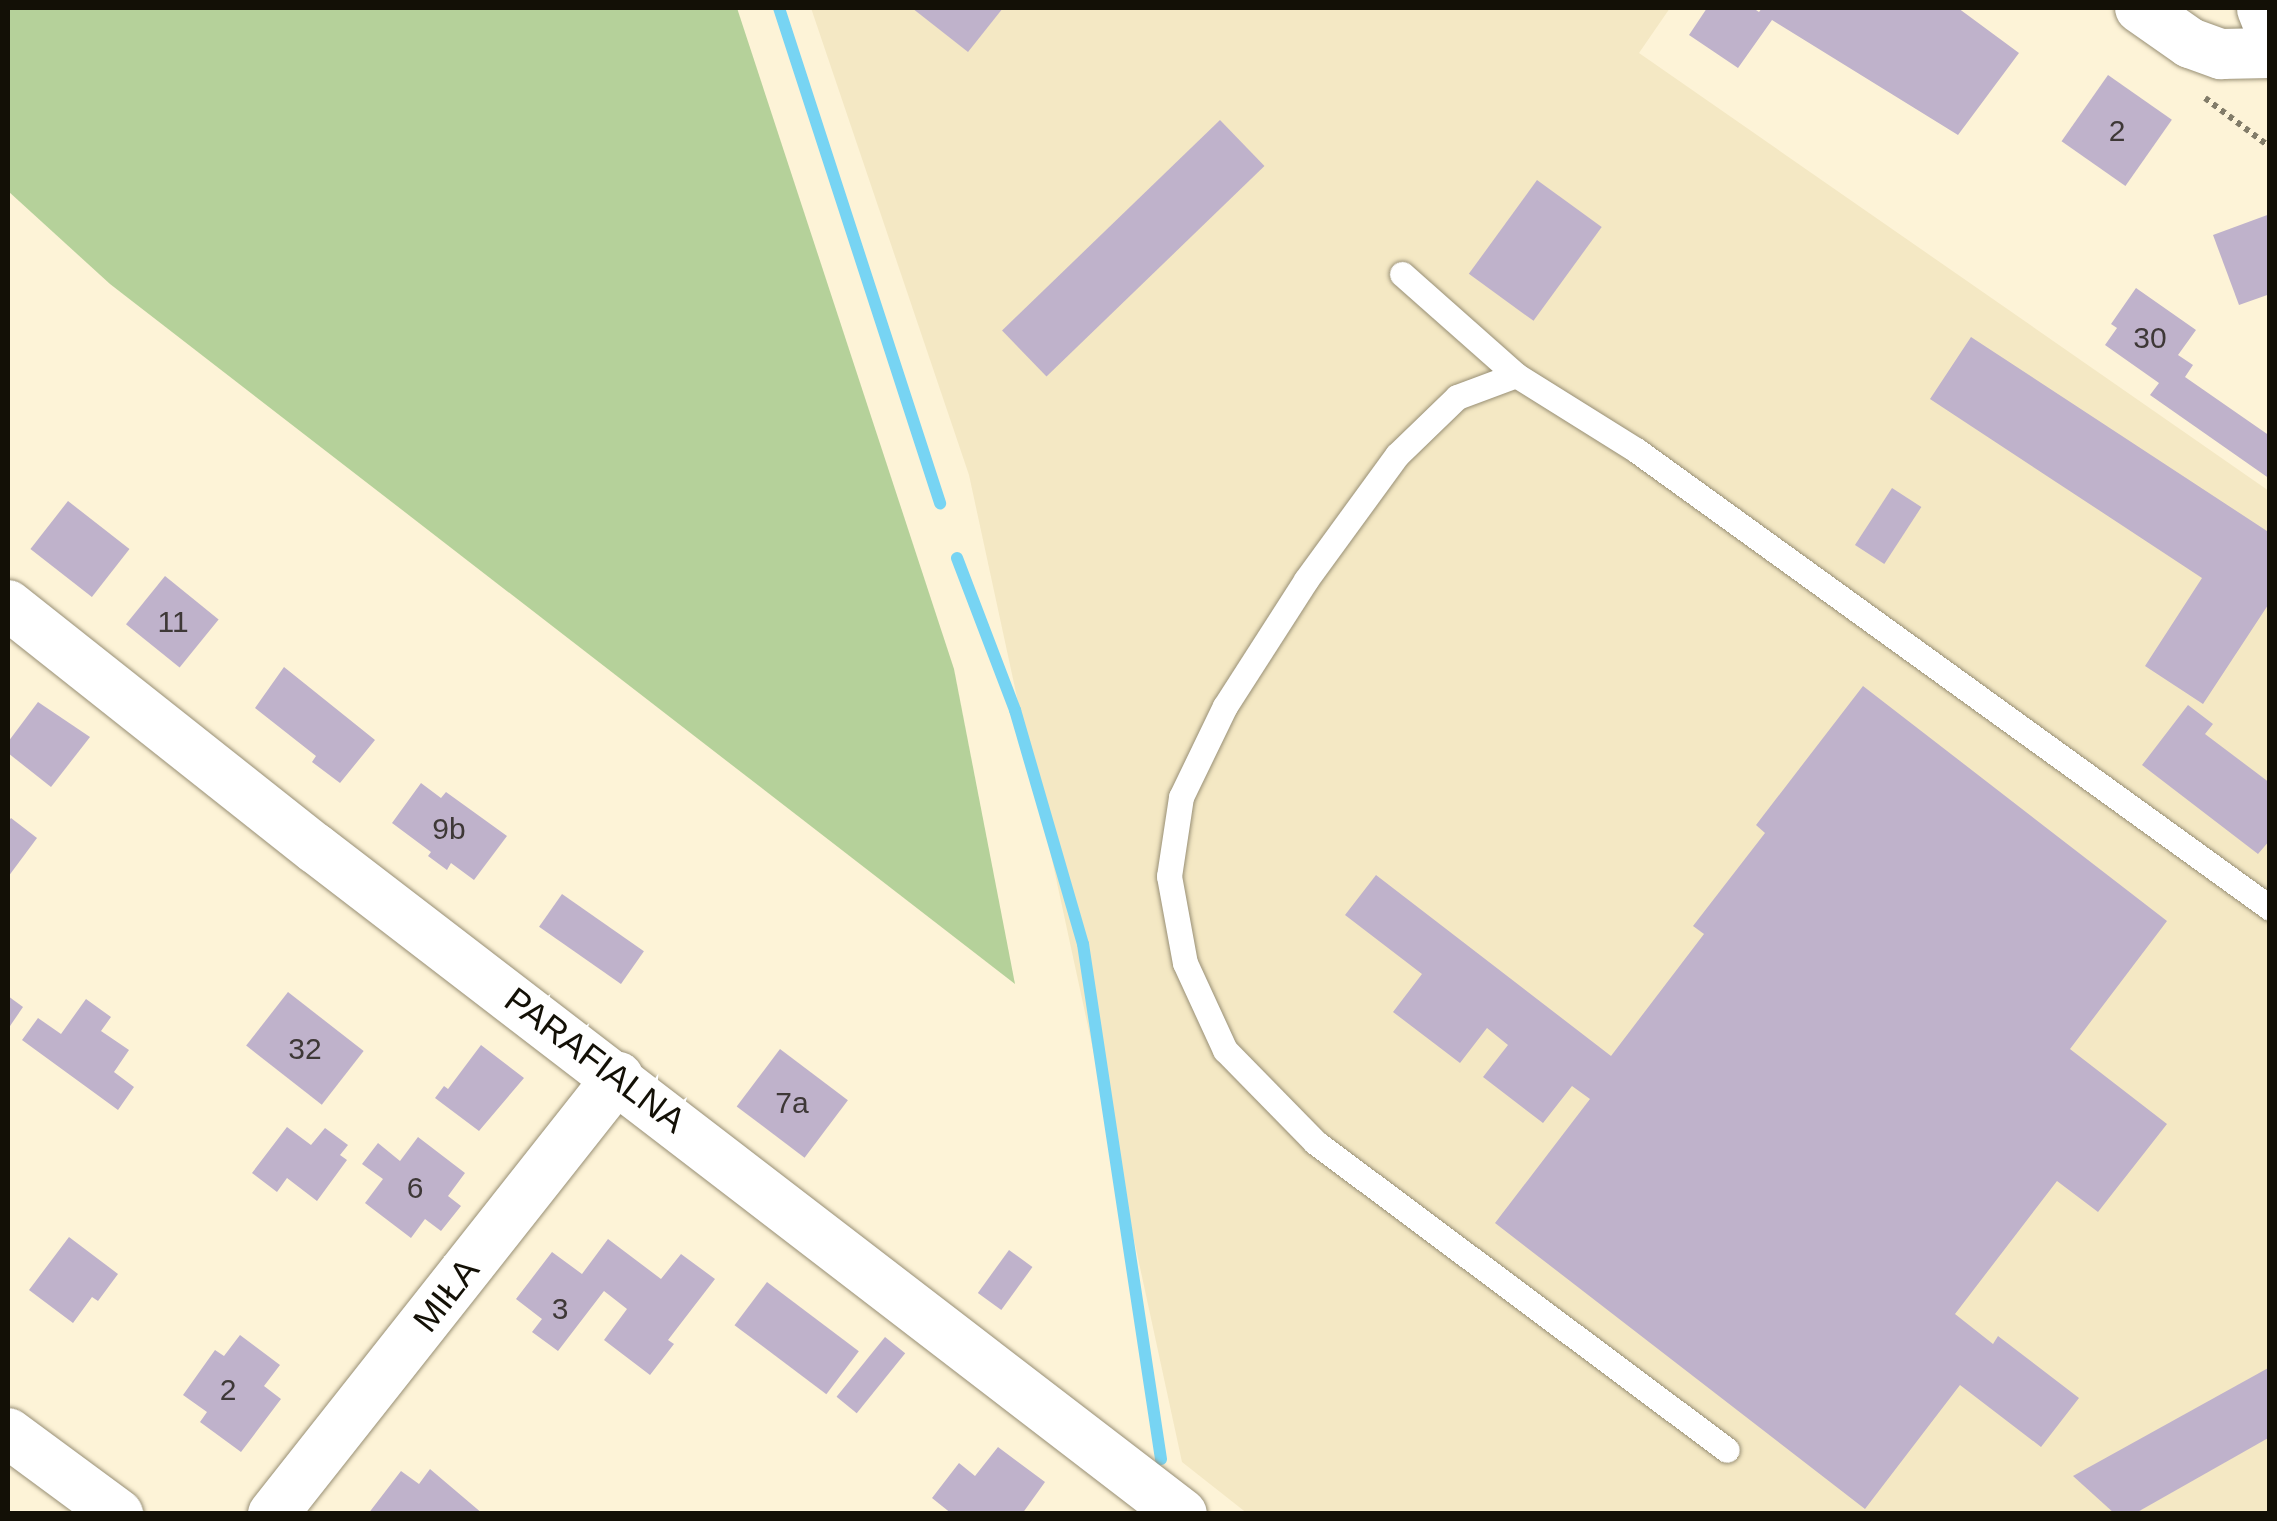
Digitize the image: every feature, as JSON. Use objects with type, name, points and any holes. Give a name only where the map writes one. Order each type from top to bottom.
[{"type":"street","points":[[2140,8],[2190,42],[2221,54],[2270,53]]},
{"type":"street","points":[[2264,8],[2270,23]]},
{"type":"street","name":"PARAFIALNA","points":[[8,605],[315,848],[1182,1514]]},
{"type":"street","name":"MIŁA","points":[[273,1514],[618,1077]]},
{"type":"street","points":[[8,1433],[118,1514]]},
{"type":"lane","points":[[1402,274],[1516,376],[1636,450],[2270,908]]},
{"type":"lane","points":[[1516,376],[1457,397],[1397,455],[1306,580],[1226,706],[1181,798],[1169,876],[1185,963],[1225,1050],[1315,1142],[1728,1450]]},
{"type":"shaded area","points":[[811,8],[1670,8],[1639,53],[2269,491],[2269,1513],[1248,1514],[1182,1462],[969,475]]},
{"type":"green space","points":[[8,8],[737,8],[954,669],[1015,984],[110,284],[8,191]]},
{"type":"building","points":[[912,8],[1003,8],[968,52]]},
{"type":"building","points":[[1707,8],[1753,8],[1759,12],[1762,8],[1958,8],[2019,53],[1958,135],[1772,20],[1738,68],[1689,35]]},
{"type":"building","points":[[2108,75],[2172,120],[2125,186],[2062,141]]},
{"type":"building","points":[[1220,120],[1264,166],[1046,377],[1002,330]]},
{"type":"building","points":[[1537,180],[1602,227],[1534,321],[1469,274]]},
{"type":"building","points":[[2270,214],[2270,294],[2239,305],[2213,235]]},
{"type":"building","points":[[2136,288],[2196,330],[2178,355],[2193,365],[2185,377],[2270,436],[2270,479],[2150,395],[2159,383],[2105,345],[2117,328],[2111,324]]},
{"type":"building","points":[[1971,337],[2270,533],[2270,602],[2203,704],[2145,666],[2202,578],[1930,399]]},
{"type":"building","points":[[1892,488],[1921,507],[1884,564],[1855,545]]},
{"type":"building","points":[[68,501],[129,549],[92,597],[30,549]]},
{"type":"building","points":[[165,576],[219,619],[180,668],[126,624]]},
{"type":"building","points":[[284,667],[375,740],[340,783],[312,762],[316,756],[255,708]]},
{"type":"building","points":[[1863,686],[2167,921],[2070,1049],[2167,1124],[2098,1212],[2057,1181],[1955,1314],[1993,1344],[1998,1336],[2079,1398],[2041,1447],[1960,1385],[1865,1509],[1495,1223],[1590,1099],[1572,1086],[1543,1123],[1483,1077],[1508,1045],[1487,1028],[1460,1063],[1393,1012],[1422,974],[1345,915],[1376,875],[1611,1056],[1704,934],[1693,926],[1765,833],[1756,825]]},
{"type":"building","points":[[38,702],[90,737],[51,787],[8,753],[8,742]]},
{"type":"building","points":[[2188,705],[2213,724],[2205,734],[2270,783],[2270,840],[2258,854],[2142,765]]},
{"type":"building","points":[[421,783],[441,798],[446,792],[507,836],[474,880],[451,863],[447,870],[428,856],[431,852],[392,823]]},
{"type":"building","points":[[11,818],[37,838],[8,877],[8,822]]},
{"type":"building","points":[[562,894],[644,951],[621,984],[539,927]]},
{"type":"building","points":[[288,992],[364,1051],[322,1105],[246,1046]]},
{"type":"building","points":[[8,996],[23,1007],[8,1029]]},
{"type":"building","points":[[86,999],[111,1017],[101,1031],[129,1050],[114,1072],[134,1087],[118,1110],[22,1040],[38,1018],[61,1034]]},
{"type":"building","points":[[481,1045],[524,1078],[479,1131],[435,1098],[444,1086],[448,1089]]},
{"type":"building","points":[[780,1049],[848,1100],[805,1158],[737,1107]]},
{"type":"building","points":[[287,1127],[311,1145],[325,1128],[348,1145],[340,1155],[347,1160],[317,1201],[287,1178],[277,1192],[252,1173]]},
{"type":"building","points":[[418,1137],[465,1173],[448,1196],[461,1206],[441,1231],[425,1219],[411,1238],[365,1203],[383,1179],[362,1164],[378,1143],[400,1161]]},
{"type":"building","points":[[69,1237],[118,1274],[98,1301],[92,1297],[73,1323],[29,1290]]},
{"type":"building","points":[[608,1239],[661,1279],[681,1254],[715,1279],[668,1340],[674,1344],[650,1375],[604,1340],[627,1309],[604,1291],[558,1351],[532,1332],[542,1319],[516,1299],[552,1252],[582,1274]]},
{"type":"building","points":[[1009,1250],[1032,1267],[1001,1310],[978,1293]]},
{"type":"building","points":[[767,1282],[859,1351],[826,1394],[735,1325]]},
{"type":"building","points":[[240,1335],[280,1365],[264,1386],[281,1399],[241,1452],[200,1422],[207,1412],[183,1395],[215,1350],[224,1356]]},
{"type":"building","points":[[885,1337],[905,1353],[857,1413],[837,1397]]},
{"type":"building","points":[[2270,1367],[2270,1437],[2134,1514],[2115,1514],[2073,1476]]},
{"type":"building","points":[[998,1447],[1045,1482],[1022,1514],[952,1514],[932,1498],[959,1463],[975,1476]]},
{"type":"building","points":[[430,1469],[483,1514],[368,1514],[401,1471],[419,1484]]},
{"type":"waterway","points":[[779,8],[940,503]]},
{"type":"waterway","points":[[957,558],[1015,710],[1083,944],[1161,1459]]}]
